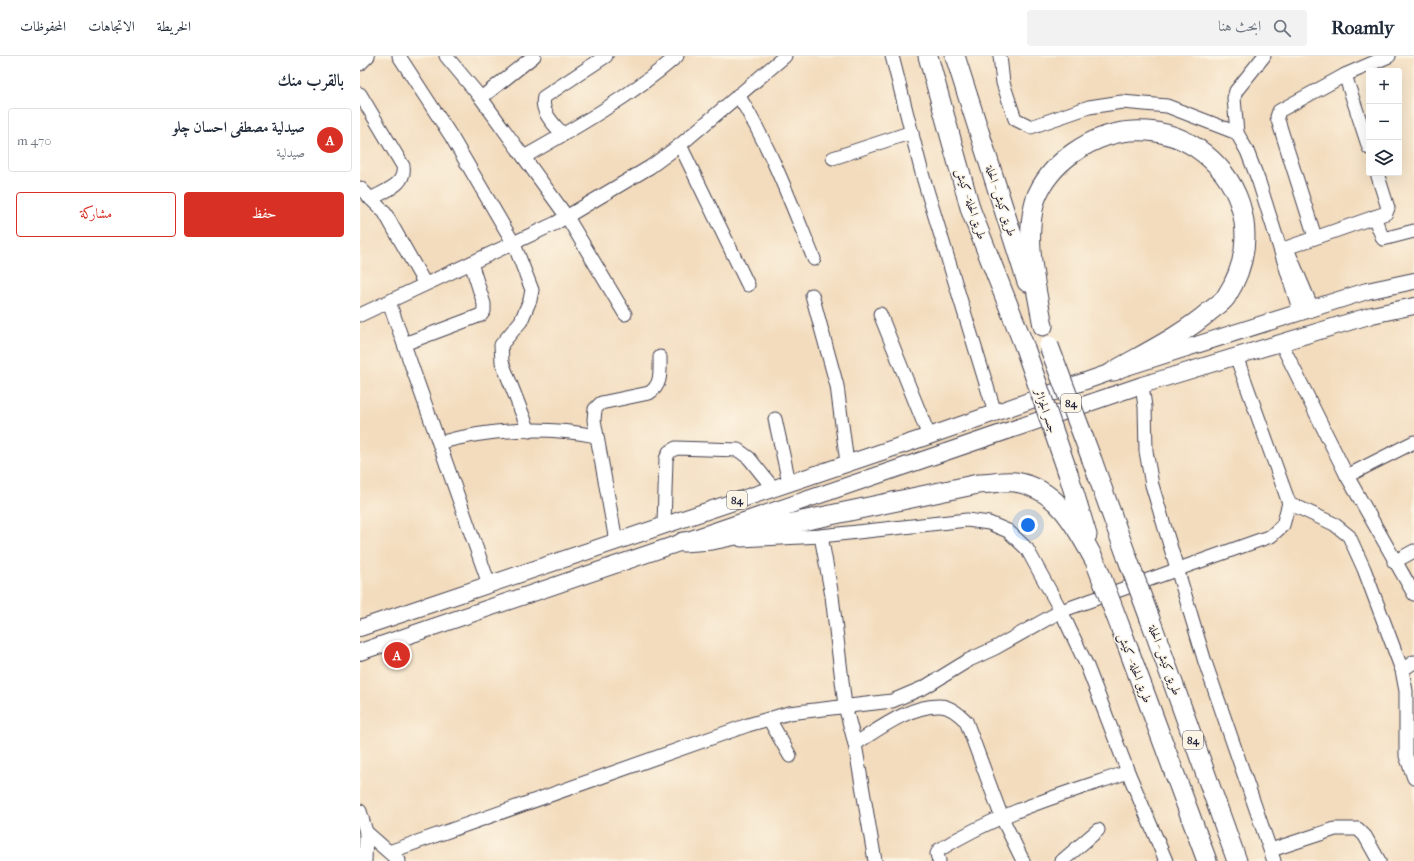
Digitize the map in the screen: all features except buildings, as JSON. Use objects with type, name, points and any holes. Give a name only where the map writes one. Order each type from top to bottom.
[{"type":"highway","name":"طريق الحلة - كيش","points":[[928,56],[971,211],[1024,348]]},
{"type":"highway","name":"طريق كيش - الحلة","points":[[956,56],[1019,259],[1049,346],[1092,460],[1237,861]]},
{"type":"highway","points":[[1043,326],[1033,270],[1031,236],[1035,201],[1045,181],[1062,161],[1084,145],[1108,135],[1133,130],[1158,131],[1177,137],[1204,151],[1221,168],[1235,190],[1244,217],[1245,244],[1240,269],[1226,298],[1190,329],[1114,371]]},
{"type":"highway","name":"جسر الجزائر","points":[[1024,348],[1068,473]]},
{"type":"highway","name":"طريق الحلة - كيش","points":[[1068,473],[1096,563],[1207,861]]},
{"type":"highway","points":[[684,542],[712,540],[978,484],[1013,482],[1035,486],[1056,501],[1080,533],[1096,563]]},
{"type":"main road","points":[[1114,371],[1367,291],[1414,280]]},
{"type":"main road","points":[[360,652],[1142,385],[1372,315],[1414,306]]},
{"type":"main road","name":"84","points":[[360,628],[572,557],[664,524],[929,436],[1114,371]]},
{"type":"main road","points":[[598,548],[595,553],[595,561],[604,569]]},
{"type":"main road","points":[[572,557],[579,560],[582,564],[582,572],[580,577]]},
{"type":"street","points":[[399,56],[451,136],[514,244],[532,290],[530,300],[521,320],[501,345],[502,362],[529,431]]},
{"type":"street","points":[[446,56],[481,98],[567,217],[626,314]]},
{"type":"street","points":[[481,98],[534,56]]},
{"type":"street","points":[[563,135],[545,112],[542,103],[544,97],[606,56]]},
{"type":"street","points":[[524,157],[597,114],[664,67],[677,56]]},
{"type":"street","points":[[360,315],[514,244],[567,217],[650,167],[680,145],[785,56]]},
{"type":"street","points":[[892,56],[924,177],[995,412]]},
{"type":"street","points":[[1000,56],[1003,83],[1015,118],[1031,127],[1089,107],[1122,102],[1168,106],[1231,129],[1237,133]]},
{"type":"street","points":[[1264,56],[1236,91],[1234,98],[1237,133],[1247,151],[1306,310]]},
{"type":"street","points":[[1316,237],[1277,117],[1279,111],[1345,75],[1389,56]]},
{"type":"street","points":[[1345,75],[1366,140]]},
{"type":"street","points":[[360,94],[404,166],[402,179],[371,199]]},
{"type":"street","points":[[738,95],[754,122],[782,179],[814,259]]},
{"type":"street","points":[[833,158],[912,132]]},
{"type":"street","points":[[680,145],[748,285]]},
{"type":"street","points":[[1306,310],[1288,251],[1290,246],[1386,213],[1388,208],[1378,176]]},
{"type":"street","points":[[360,188],[385,213],[425,284]]},
{"type":"street","points":[[1374,217],[1383,239],[1414,231]]},
{"type":"street","points":[[404,344],[481,315],[484,310],[484,304],[471,263]]},
{"type":"street","points":[[812,295],[838,386],[847,463]]},
{"type":"street","points":[[389,302],[490,584]]},
{"type":"street","points":[[880,314],[929,436]]},
{"type":"street","points":[[1281,342],[1347,476],[1394,562],[1414,594]]},
{"type":"street","points":[[366,832],[394,857],[769,719],[789,713],[892,701],[925,687],[969,660],[995,648],[1061,610],[1271,536],[1284,525],[1289,503],[1236,356]]},
{"type":"street","points":[[616,541],[596,436],[594,409],[601,403],[649,393],[655,389],[660,381],[660,357]]},
{"type":"street","points":[[1142,385],[1145,400],[1146,451],[1150,473],[1176,569],[1233,747],[1272,856],[1335,829],[1358,829],[1379,861]]},
{"type":"street","points":[[775,419],[789,482]]},
{"type":"street","points":[[439,443],[468,435],[493,431],[580,433],[596,436]]},
{"type":"street","points":[[1347,476],[1414,442]]},
{"type":"street","points":[[664,524],[666,459],[669,452],[676,448],[738,450],[750,458],[773,488]]},
{"type":"street","points":[[1289,503],[1334,524],[1349,536],[1364,569],[1402,670],[1406,697],[1406,756],[1414,778]]},
{"type":"street","points":[[712,540],[820,536],[967,520],[989,523],[1008,531],[1027,549],[1061,610],[1087,666],[1128,772],[1166,861]]},
{"type":"street","points":[[820,536],[832,596],[845,706],[855,744],[875,861]]},
{"type":"street","points":[[1394,562],[1414,552]]},
{"type":"street","points":[[1402,670],[1414,662]]},
{"type":"street","points":[[855,744],[897,718],[915,711],[940,706],[957,712],[966,721],[1002,818],[1023,861]]},
{"type":"street","points":[[769,719],[790,756]]},
{"type":"street","points":[[939,861],[937,854],[939,850],[986,824],[1038,802],[1128,772]]},
{"type":"street","points":[[360,811],[366,832],[365,861]]},
{"type":"street","points":[[1062,861],[1098,830]]},
{"type":"place","name":"صيدلية مصطفى احسان چلو","points":[[397,655]]}]
